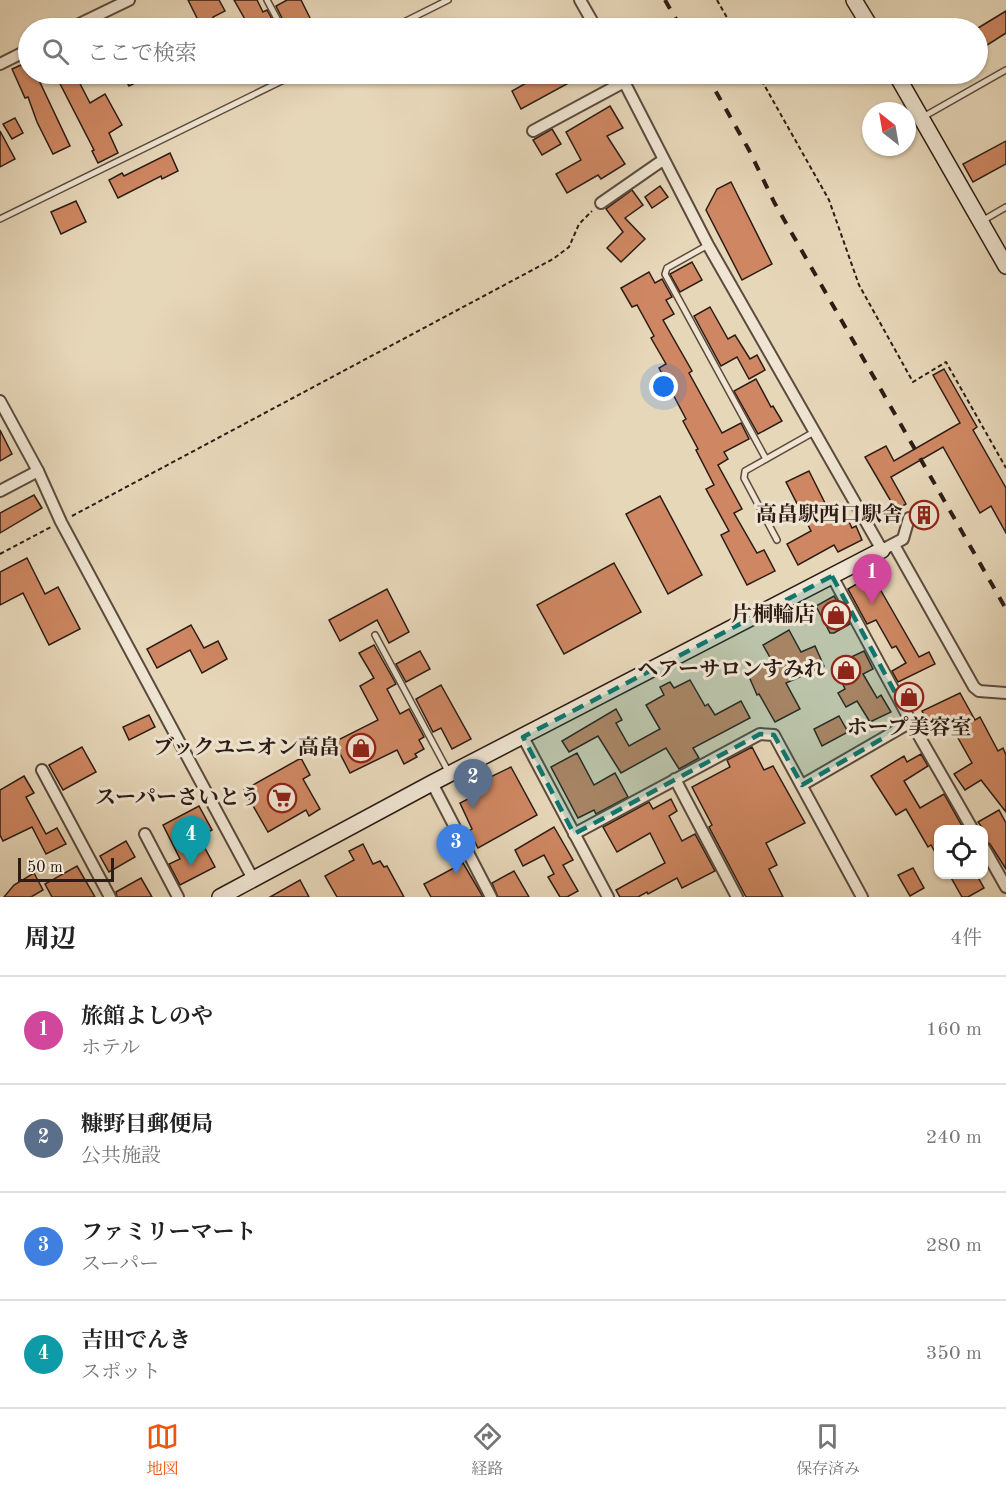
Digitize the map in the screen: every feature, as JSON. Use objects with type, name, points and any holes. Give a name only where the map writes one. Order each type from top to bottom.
[{"type":"street","points":[[92,18],[129,0]]},
{"type":"street","points":[[580,0],[590,18]]},
{"type":"street","points":[[854,0],[864,18]]},
{"type":"street","points":[[0,64],[18,55]]},
{"type":"street","points":[[533,131],[612,84]]},
{"type":"street","points":[[625,84],[708,245],[814,432],[974,687],[979,691],[1006,693]]},
{"type":"street","points":[[902,84],[1006,266]]},
{"type":"street","points":[[601,202],[663,160]]},
{"type":"street","points":[[0,400],[62,522],[253,879]]},
{"type":"street","points":[[0,491],[38,471]]},
{"type":"street","points":[[220,897],[432,783],[903,539],[909,518]]},
{"type":"street","points":[[832,576],[970,825]]},
{"type":"street","points":[[802,785],[911,722]]},
{"type":"street","points":[[574,834],[759,734],[774,735],[862,897]]},
{"type":"street","points":[[523,737],[608,897]]},
{"type":"street","points":[[42,770],[110,897]]},
{"type":"street","points":[[675,779],[737,897]]},
{"type":"street","points":[[432,783],[491,897]]},
{"type":"street","points":[[145,834],[178,897]]},
{"type":"street","points":[[988,855],[1006,887]]},
{"type":"lane","points":[[267,0],[277,18]]},
{"type":"lane","points":[[412,18],[448,0]]},
{"type":"lane","points":[[988,80],[1006,70]]},
{"type":"lane","points":[[0,219],[276,84]]},
{"type":"lane","points":[[921,118],[981,84]]},
{"type":"lane","points":[[981,221],[1006,207]]},
{"type":"lane","points":[[708,245],[667,268],[665,274],[766,459]]},
{"type":"lane","points":[[777,540],[744,478],[745,471],[814,432]]},
{"type":"lane","points":[[375,635],[450,774]]},
{"type":"path","points":[[717,0],[727,18]]},
{"type":"path","points":[[764,84],[829,200],[859,285],[913,382],[946,362],[1006,468]]},
{"type":"path","points":[[0,554],[553,259],[569,247],[579,224],[601,202]]},
{"type":"highlighted area","points":[[832,576],[911,722],[802,785],[774,735],[760,734],[574,834],[523,737]]},
{"type":"building","points":[[188,0],[219,0],[225,11],[214,18],[197,18]]},
{"type":"building","points":[[234,0],[257,0],[263,12],[267,10],[271,18],[244,18]]},
{"type":"building","points":[[287,0],[301,0],[310,18],[282,18],[276,6]]},
{"type":"building","points":[[1006,11],[1006,33],[988,45],[988,22]]},
{"type":"building","points":[[18,66],[18,82],[12,69]]},
{"type":"building","points":[[19,84],[41,84],[70,146],[53,154],[28,97],[25,98]]},
{"type":"building","points":[[60,84],[80,84],[90,103],[105,94],[122,125],[109,133],[118,153],[98,163],[92,151],[94,150]]},
{"type":"building","points":[[524,84],[567,84],[521,109],[512,91]]},
{"type":"building","points":[[610,106],[623,128],[607,136],[625,164],[601,179],[598,175],[567,193],[556,174],[581,160],[566,132]]},
{"type":"building","points":[[15,118],[23,133],[12,139],[3,124]]},
{"type":"building","points":[[552,129],[561,144],[542,155],[533,140]]},
{"type":"building","points":[[0,131],[15,159],[0,167]]},
{"type":"building","points":[[1006,141],[1006,164],[973,182],[963,164]]},
{"type":"building","points":[[170,153],[178,171],[162,179],[161,176],[118,198],[109,180],[122,173],[124,176]]},
{"type":"building","points":[[731,182],[772,264],[742,280],[706,210],[717,189]]},
{"type":"building","points":[[660,186],[668,197],[652,208],[645,197]]},
{"type":"building","points":[[632,190],[643,205],[625,218],[645,239],[621,262],[607,248],[623,232],[606,209]]},
{"type":"building","points":[[76,201],[86,222],[61,234],[51,212]]},
{"type":"building","points":[[692,262],[702,280],[680,292],[670,274]]},
{"type":"building","points":[[649,272],[655,283],[662,279],[672,297],[666,300],[674,314],[663,320],[692,371],[689,373],[722,433],[741,423],[749,439],[724,452],[728,459],[718,465],[742,509],[734,513],[757,553],[764,550],[775,571],[747,585],[721,535],[729,531],[706,489],[714,485],[683,421],[686,419],[659,368],[666,364],[651,338],[654,336],[637,305],[632,307],[621,288]]},
{"type":"building","points":[[710,307],[728,339],[735,335],[750,359],[757,355],[765,370],[749,379],[737,357],[721,366],[694,316]]},
{"type":"building","points":[[944,369],[977,427],[973,430],[1006,488],[1006,533],[991,506],[980,513],[943,447],[891,477],[906,504],[896,510],[865,457],[886,446],[894,461],[960,423],[933,375]]},
{"type":"building","points":[[756,379],[771,407],[773,406],[782,421],[758,434],[734,391]]},
{"type":"building","points":[[0,430],[12,454],[0,461]]},
{"type":"building","points":[[809,471],[831,515],[843,509],[852,528],[856,526],[862,540],[838,552],[834,545],[798,565],[787,544],[811,531],[786,482]]},
{"type":"building","points":[[34,495],[42,508],[0,533],[0,513]]},
{"type":"building","points":[[660,496],[702,575],[668,594],[626,514]]},
{"type":"building","points":[[27,558],[45,594],[58,587],[80,629],[49,645],[23,593],[0,605],[0,572]]},
{"type":"building","points":[[614,563],[641,612],[564,654],[537,605]]},
{"type":"building","points":[[872,575],[919,657],[929,652],[935,664],[898,682],[892,671],[906,663],[896,646],[892,648],[876,620],[867,624],[848,589]]},
{"type":"building","points":[[387,589],[409,632],[389,643],[377,620],[340,641],[329,620]]},
{"type":"building","points":[[834,596],[850,624],[830,633],[816,606]]},
{"type":"building","points":[[191,625],[204,648],[218,641],[227,659],[202,673],[190,650],[157,668],[147,649]]},
{"type":"building","points":[[789,630],[801,652],[815,646],[824,666],[786,683],[800,709],[775,722],[759,694],[757,695],[747,672],[772,661],[763,645]]},
{"type":"building","points":[[374,645],[396,684],[387,689],[400,714],[409,709],[424,737],[419,740],[424,749],[415,754],[417,757],[404,764],[397,750],[350,773],[334,742],[378,720],[360,686],[374,678],[359,653]]},
{"type":"building","points":[[420,651],[430,669],[406,682],[396,664]]},
{"type":"building","points":[[864,651],[873,669],[863,674],[877,698],[881,695],[891,712],[870,722],[857,701],[846,707],[838,693],[845,689],[834,665]]},
{"type":"building","points":[[690,680],[705,706],[708,704],[715,715],[741,701],[750,718],[693,748],[699,758],[679,769],[666,748],[621,773],[598,736],[569,752],[562,741],[616,709],[622,720],[616,723],[629,746],[660,729],[646,705],[664,695],[660,687],[670,682],[674,688]]},
{"type":"building","points":[[441,685],[471,739],[452,749],[441,728],[433,732],[416,699]]},
{"type":"building","points":[[960,693],[975,720],[980,717],[998,751],[1003,748],[1006,755],[1006,812],[981,780],[965,790],[954,774],[972,763],[949,722],[932,731],[922,711]]},
{"type":"building","points":[[149,715],[155,727],[129,740],[123,727]]},
{"type":"building","points":[[839,716],[848,732],[822,746],[814,729]]},
{"type":"building","points":[[82,747],[96,772],[63,790],[49,765]]},
{"type":"building","points":[[752,747],[764,770],[773,766],[805,823],[766,843],[777,865],[769,869],[783,897],[746,897],[709,827],[712,825],[692,787],[730,767],[727,760]]},
{"type":"building","points":[[577,753],[594,785],[615,773],[628,797],[596,814],[594,810],[578,818],[551,767]]},
{"type":"building","points":[[921,754],[928,766],[904,781],[920,808],[944,794],[961,825],[934,825],[934,850],[931,845],[928,847],[906,809],[896,815],[871,776],[904,756],[907,762]]},
{"type":"building","name":"スーパーさいとう","points":[[301,758],[310,775],[303,779],[320,809],[309,816],[306,810],[268,832],[244,790]]},
{"type":"building","points":[[511,767],[537,815],[478,848],[469,831],[472,829],[460,803],[486,790],[482,781]]},
{"type":"building","points":[[24,776],[34,793],[26,797],[46,834],[57,828],[66,844],[46,854],[32,827],[3,841],[0,835],[0,790]]},
{"type":"building","points":[[671,799],[677,811],[669,816],[682,841],[695,834],[715,871],[682,888],[677,878],[648,894],[647,892],[638,897],[620,897],[616,890],[665,863],[650,833],[617,852],[603,827],[649,802],[653,809]]},
{"type":"building","points":[[199,806],[212,830],[199,837],[215,867],[180,885],[169,864],[180,859],[163,825]]},
{"type":"building","points":[[999,810],[1006,823],[1006,869],[988,843],[988,825],[980,825],[978,822]]},
{"type":"building","points":[[554,827],[573,860],[563,865],[578,891],[567,897],[560,897],[548,877],[554,874],[544,855],[523,866],[515,850]]},
{"type":"building","points":[[126,841],[135,857],[109,872],[100,856]]},
{"type":"building","points":[[363,844],[373,864],[380,861],[384,867],[387,866],[404,897],[337,897],[325,876],[354,860],[349,851]]},
{"type":"building","points":[[463,863],[483,897],[431,897],[424,884]]},
{"type":"building","points":[[77,866],[95,897],[52,897],[45,884]]},
{"type":"building","points":[[913,868],[924,888],[910,896],[898,875]]},
{"type":"building","points":[[514,871],[529,897],[498,897],[492,883]]},
{"type":"building","points":[[34,873],[43,890],[31,897],[4,897],[14,885]]},
{"type":"building","points":[[141,878],[152,897],[117,897],[116,892]]},
{"type":"building","points":[[952,879],[979,879],[984,888],[968,897],[962,897]]},
{"type":"building","points":[[300,880],[309,897],[270,897]]},
{"type":"railway","points":[[665,0],[675,18]]},
{"type":"railway","points":[[712,84],[749,150],[774,202],[1006,609]]},
{"type":"place","name":"高畠駅西口駅舎","points":[[924,515]]},
{"type":"place","name":"旅館よしのや","points":[[872,604]]},
{"type":"place","name":"片桐輪店","points":[[836,615]]},
{"type":"place","name":"ヘアーサロンすみれ","points":[[846,670]]},
{"type":"place","name":"ホープ美容室","points":[[909,697]]},
{"type":"place","name":"ブックユニオン高畠","points":[[361,748]]},
{"type":"place","name":"スーパーさいとう","points":[[282,798]]},
{"type":"place","name":"糠野目郵便局","points":[[473,809]]},
{"type":"place","name":"吉田でんき","points":[[191,866]]},
{"type":"place","name":"ファミリーマート","points":[[456,874]]}]
